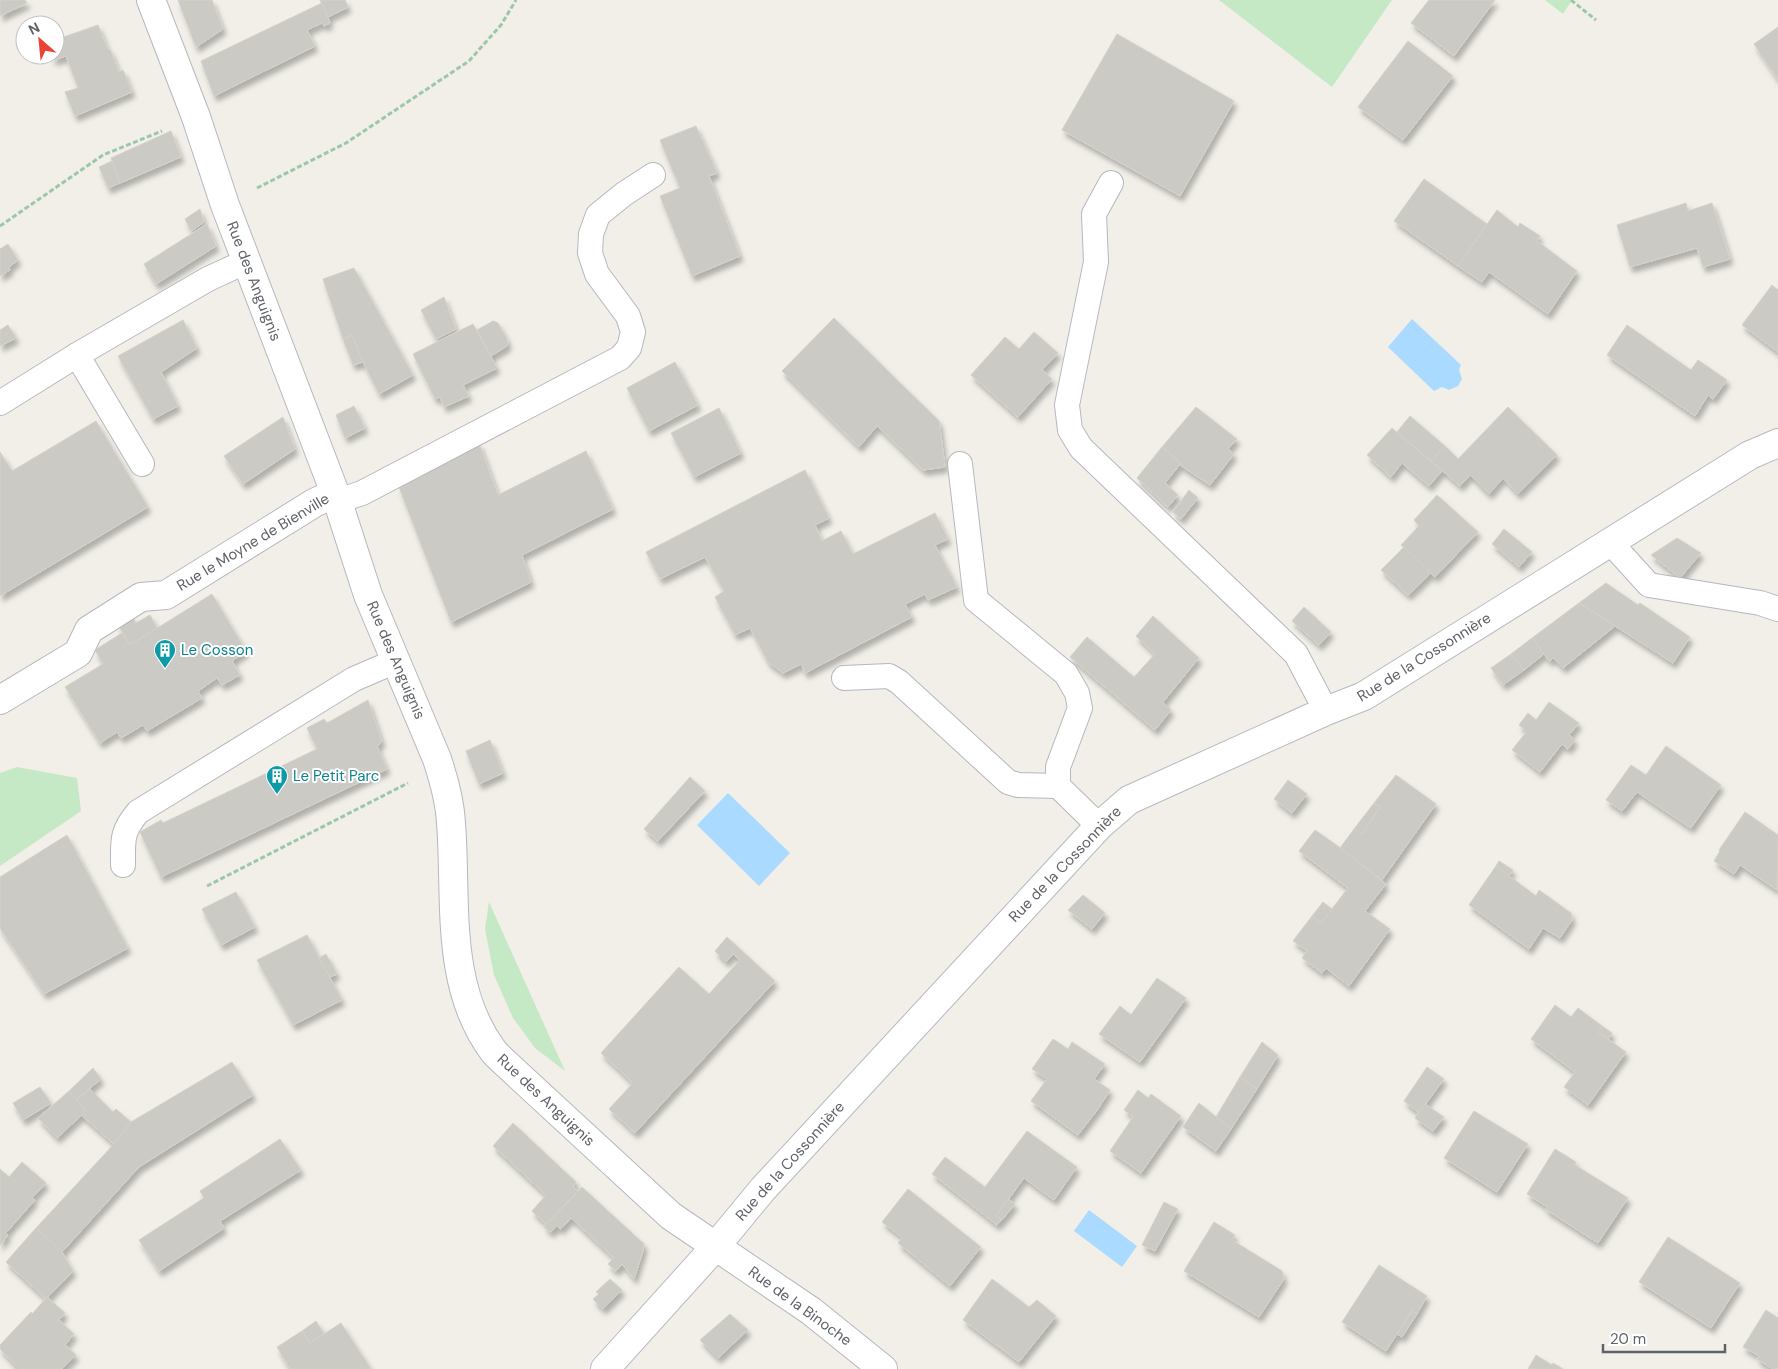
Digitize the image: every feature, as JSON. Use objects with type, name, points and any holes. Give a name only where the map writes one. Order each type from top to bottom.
[{"type":"street","name":"Rue des Anguignis","points":[[152,0],[196,117],[226,205],[336,497],[368,594],[437,760],[445,784],[451,822],[454,922],[461,980],[477,1024],[494,1052],[523,1080],[671,1216],[716,1246]]},
{"type":"street","name":"Rue de la Cossonnière","points":[[605,1369],[716,1246],[763,1189],[1099,826],[1129,800],[1326,711],[1364,696],[1750,455],[1778,443]]},
{"type":"street","name":"Rue le Moyne de Bienville","points":[[0,700],[78,653],[89,630],[141,597],[166,595],[314,502],[336,497]]},
{"type":"street","name":"Rue de la Binoche","points":[[716,1246],[810,1312],[883,1369]]},
{"type":"lane","points":[[336,497],[362,493],[620,358],[629,348],[633,332],[628,316],[597,274],[590,253],[592,234],[598,215],[624,194],[653,175]]},
{"type":"lane","points":[[1111,182],[1094,214],[1096,262],[1067,405],[1070,430],[1081,448],[1296,654],[1326,711]]},
{"type":"lane","points":[[0,403],[208,279],[247,261]]},
{"type":"lane","points":[[78,355],[142,464]]},
{"type":"lane","points":[[960,464],[976,600],[1066,674],[1077,693],[1080,708],[1058,767],[1058,786]]},
{"type":"lane","points":[[1610,542],[1649,585],[1760,603],[1778,609]]},
{"type":"lane","points":[[122,865],[124,834],[129,822],[138,812],[354,679],[396,661]]},
{"type":"lane","points":[[844,678],[889,676],[899,682],[1008,782],[1018,785],[1058,786],[1099,826]]},
{"type":"path","points":[[226,205],[346,143],[469,61],[501,25],[516,0]]},
{"type":"path","points":[[1571,0],[1596,20]]},
{"type":"path","points":[[0,226],[102,156],[164,130]]},
{"type":"path","points":[[207,886],[409,783]]},
{"type":"green space","points":[[1219,0],[1392,0],[1332,87]]},
{"type":"green space","points":[[1545,0],[1572,0],[1563,14]]},
{"type":"green space","points":[[17,767],[77,778],[81,811],[0,866],[0,773]]},
{"type":"green space","points":[[489,902],[565,1071],[535,1048],[513,1018],[494,975],[485,929]]},
{"type":"water","points":[[1412,319],[1461,365],[1459,370],[1462,379],[1458,386],[1449,390],[1442,387],[1434,391],[1388,347]]},
{"type":"water","points":[[728,793],[790,853],[759,886],[697,825]]},
{"type":"water","points":[[1089,1210],[1137,1246],[1122,1267],[1074,1231]]},
{"type":"building","points":[[0,0],[25,0],[27,3],[0,16]]},
{"type":"building","points":[[178,0],[212,0],[223,29],[196,47]]},
{"type":"building","points":[[320,0],[345,0],[348,7],[328,17]]},
{"type":"building","points":[[1429,0],[1495,0],[1454,56],[1411,23]]},
{"type":"building","points":[[322,3],[330,23],[324,26],[322,23],[307,30],[315,46],[214,96],[201,61]]},
{"type":"building","points":[[98,25],[119,72],[123,70],[132,92],[75,116],[65,92],[78,88],[65,56],[65,37]]},
{"type":"building","points":[[1778,27],[1778,80],[1754,44]]},
{"type":"building","points":[[1117,34],[1234,101],[1180,196],[1062,130]]},
{"type":"building","points":[[1408,41],[1453,76],[1403,140],[1358,107]]},
{"type":"building","points":[[696,126],[717,173],[709,176],[740,256],[692,276],[660,196],[680,188],[660,140]]},
{"type":"building","points":[[171,131],[181,157],[120,183],[111,158]]},
{"type":"building","points":[[112,161],[120,183],[108,188],[99,167]]},
{"type":"building","points":[[1424,179],[1487,224],[1458,266],[1394,221]]},
{"type":"building","points":[[1686,203],[1688,211],[1712,203],[1730,259],[1703,267],[1697,248],[1630,267],[1617,225]]},
{"type":"building","points":[[200,209],[204,222],[191,231],[185,219]]},
{"type":"building","points":[[1497,210],[1518,227],[1520,223],[1540,236],[1537,241],[1577,271],[1548,314],[1489,272],[1482,282],[1458,266]]},
{"type":"building","points":[[207,224],[216,246],[156,284],[144,264]]},
{"type":"building","points":[[8,244],[18,260],[9,267],[10,270],[0,276],[0,249]]},
{"type":"building","points":[[354,268],[413,375],[379,394],[352,335],[343,339],[323,279]]},
{"type":"building","points":[[1772,285],[1778,290],[1778,352],[1742,325]]},
{"type":"building","points":[[444,297],[456,329],[436,339],[421,310]]},
{"type":"building","points":[[834,318],[939,421],[945,467],[923,470],[877,426],[859,447],[782,371]]},
{"type":"building","points":[[183,320],[197,348],[161,372],[178,406],[153,419],[118,356]]},
{"type":"building","points":[[493,321],[498,323],[508,341],[507,346],[491,356],[477,330]]},
{"type":"building","points":[[473,324],[497,368],[463,385],[469,396],[444,407],[440,397],[435,399],[413,354]]},
{"type":"building","points":[[8,325],[16,338],[0,346],[0,330]]},
{"type":"building","points":[[1627,325],[1691,370],[1698,360],[1727,380],[1713,399],[1708,395],[1695,416],[1607,355]]},
{"type":"building","points":[[1034,332],[1058,353],[1042,370],[1052,379],[1018,417],[971,375],[1005,337],[1019,349]]},
{"type":"building","points":[[352,335],[363,362],[353,365],[343,339]]},
{"type":"building","points":[[675,362],[698,405],[649,431],[627,388]]},
{"type":"building","points":[[354,406],[365,428],[345,438],[336,415]]},
{"type":"building","points":[[1196,407],[1237,439],[1228,449],[1234,454],[1210,485],[1180,465],[1181,463],[1162,447]]},
{"type":"building","points":[[1508,407],[1557,455],[1518,494],[1503,478],[1489,494],[1470,475],[1460,486],[1431,461],[1445,446],[1458,459]]},
{"type":"building","points":[[719,408],[741,453],[694,477],[671,433]]},
{"type":"building","points":[[1410,416],[1445,446],[1431,461],[1397,432]]},
{"type":"building","points":[[283,417],[295,449],[243,484],[224,456]]},
{"type":"building","points":[[96,421],[148,507],[0,596],[0,452],[12,471]]},
{"type":"building","points":[[1392,428],[1442,471],[1429,486],[1402,463],[1391,477],[1367,455]]},
{"type":"building","points":[[479,443],[498,495],[586,451],[613,509],[522,555],[531,582],[451,622],[399,487]]},
{"type":"building","points":[[1162,447],[1181,463],[1165,483],[1178,495],[1168,507],[1137,478]]},
{"type":"building","points":[[805,470],[829,518],[815,525],[822,541],[841,531],[853,554],[935,513],[948,539],[935,545],[957,587],[928,600],[925,594],[905,604],[912,617],[805,673],[801,664],[783,673],[768,662],[750,628],[735,635],[715,597],[724,591],[705,557],[660,579],[646,552]]},
{"type":"building","points":[[1189,490],[1198,498],[1181,519],[1173,512]]},
{"type":"building","points":[[1437,495],[1478,532],[1435,577],[1401,545],[1419,526],[1414,520]]},
{"type":"building","points":[[1504,529],[1532,552],[1519,567],[1492,544]]},
{"type":"building","points":[[1677,538],[1701,553],[1680,578],[1651,555]]},
{"type":"building","points":[[1404,547],[1431,573],[1408,595],[1381,570]]},
{"type":"building","points":[[1606,583],[1638,605],[1640,603],[1690,637],[1673,663],[1579,603]]},
{"type":"building","name":"Le Cosson","points":[[212,594],[246,651],[232,661],[240,675],[222,685],[217,678],[198,691],[202,698],[147,731],[143,725],[121,738],[117,732],[100,743],[65,687],[103,664],[95,650],[122,633],[130,645]]},
{"type":"building","points":[[1579,603],[1615,626],[1563,668],[1553,658],[1549,661],[1532,638]]},
{"type":"building","points":[[1304,607],[1331,632],[1319,645],[1292,621]]},
{"type":"building","points":[[150,615],[157,628],[130,645],[118,625],[132,616],[136,623]]},
{"type":"building","points":[[1153,616],[1199,658],[1163,702],[1171,710],[1155,730],[1070,657],[1087,637],[1134,677],[1155,654],[1136,636]]},
{"type":"building","points":[[1532,638],[1544,654],[1524,670],[1511,654]]},
{"type":"building","points":[[1511,654],[1524,670],[1503,685],[1491,668]]},
{"type":"building","name":"Le Petit Parc","points":[[368,700],[382,742],[377,746],[387,769],[161,877],[140,832],[161,820],[163,823],[317,749],[307,728],[324,719],[327,723]]},
{"type":"building","points":[[1549,702],[1579,723],[1569,735],[1575,740],[1568,749],[1562,744],[1540,772],[1512,750],[1527,731],[1519,725],[1528,713],[1536,720]]},
{"type":"building","points":[[490,740],[503,773],[479,784],[466,751]]},
{"type":"building","points":[[1666,746],[1721,785],[1691,828],[1637,792],[1622,811],[1606,800],[1631,765],[1646,775]]},
{"type":"building","points":[[1396,775],[1436,804],[1382,880],[1340,848],[1354,829],[1362,834],[1380,807],[1374,803]]},
{"type":"building","points":[[690,777],[705,791],[658,841],[644,829]]},
{"type":"building","points":[[1288,780],[1307,794],[1292,813],[1274,799]]},
{"type":"building","points":[[1374,803],[1380,807],[1362,834],[1354,829]]},
{"type":"building","points":[[1745,812],[1778,835],[1777,890],[1740,865],[1734,874],[1714,861],[1719,850]]},
{"type":"building","points":[[1315,830],[1386,884],[1365,911],[1390,929],[1349,986],[1326,968],[1322,973],[1302,958],[1307,951],[1293,941],[1312,916],[1321,923],[1348,888],[1299,851]]},
{"type":"building","points":[[67,835],[128,948],[44,994],[0,928],[0,877]]},
{"type":"building","points":[[1499,861],[1513,870],[1509,876],[1496,866]]},
{"type":"building","points":[[1496,866],[1536,896],[1539,890],[1571,913],[1572,920],[1560,938],[1543,928],[1529,949],[1469,905]]},
{"type":"building","points":[[236,892],[255,927],[221,945],[202,909]]},
{"type":"building","points":[[1083,895],[1105,913],[1092,929],[1068,910]]},
{"type":"building","points":[[1323,902],[1332,909],[1321,923],[1312,916]]},
{"type":"building","points":[[307,935],[342,1000],[293,1025],[257,960]]},
{"type":"building","points":[[727,937],[775,981],[635,1133],[609,1109],[633,1083],[601,1053],[679,967],[709,994],[740,960],[733,954],[726,962],[715,951]]},
{"type":"building","points":[[326,954],[337,974],[330,977],[319,958]]},
{"type":"building","points":[[1157,978],[1186,998],[1140,1062],[1099,1034],[1120,1006],[1131,1015]]},
{"type":"building","points":[[1555,1005],[1571,1017],[1578,1008],[1602,1026],[1598,1032],[1626,1052],[1588,1105],[1564,1087],[1575,1072],[1531,1039]]},
{"type":"building","points":[[1602,1026],[1612,1033],[1608,1039],[1598,1032]]},
{"type":"building","points":[[1053,1039],[1068,1049],[1072,1042],[1105,1064],[1094,1079],[1110,1090],[1078,1135],[1031,1101],[1047,1079],[1032,1069]]},
{"type":"building","points":[[1262,1042],[1278,1055],[1257,1089],[1240,1077]]},
{"type":"building","points":[[232,1062],[253,1095],[139,1167],[62,1252],[36,1228],[114,1144],[131,1122]]},
{"type":"building","points":[[1427,1067],[1444,1079],[1419,1113],[1404,1101]]},
{"type":"building","points":[[93,1068],[101,1079],[76,1100],[69,1091]]},
{"type":"building","points":[[1240,1077],[1257,1089],[1231,1129],[1216,1117]]},
{"type":"building","points":[[40,1087],[51,1103],[23,1120],[13,1103]]},
{"type":"building","points":[[90,1089],[113,1112],[116,1109],[131,1122],[114,1144],[81,1115],[86,1111],[76,1100]]},
{"type":"building","points":[[1138,1090],[1148,1098],[1151,1094],[1181,1116],[1141,1173],[1110,1151],[1133,1117],[1124,1110]]},
{"type":"building","points":[[69,1091],[86,1111],[57,1138],[38,1118]]},
{"type":"building","points":[[1199,1103],[1231,1129],[1216,1151],[1183,1127]]},
{"type":"building","points":[[1425,1104],[1444,1117],[1433,1131],[1415,1118]]},
{"type":"building","points":[[1474,1111],[1528,1144],[1497,1192],[1444,1158]]},
{"type":"building","points":[[513,1123],[576,1182],[573,1187],[578,1191],[546,1224],[532,1211],[546,1195],[493,1146]]},
{"type":"building","points":[[1027,1131],[1077,1167],[1054,1200],[1024,1178],[996,1216],[1002,1220],[997,1225],[932,1174],[945,1157],[985,1187]]},
{"type":"building","points":[[280,1139],[301,1170],[220,1221],[224,1228],[159,1271],[139,1240],[204,1198],[200,1191]]},
{"type":"building","points":[[1555,1149],[1576,1162],[1575,1165],[1628,1198],[1598,1243],[1545,1209],[1547,1207],[1527,1194]]},
{"type":"building","points":[[22,1162],[46,1183],[32,1198],[35,1200],[5,1234],[8,1235],[0,1245],[0,1169],[9,1177]]},
{"type":"building","points":[[582,1187],[644,1244],[634,1279],[622,1264],[616,1271],[608,1264],[614,1258],[571,1218],[561,1229],[557,1226],[551,1232],[544,1227]]},
{"type":"building","points":[[908,1189],[981,1247],[950,1286],[898,1243],[903,1238],[882,1222]]},
{"type":"building","points":[[1008,1199],[1015,1204],[1002,1220],[996,1216]]},
{"type":"building","points":[[1164,1202],[1178,1209],[1155,1251],[1142,1245]]},
{"type":"building","points":[[1214,1222],[1235,1235],[1232,1240],[1282,1271],[1284,1279],[1259,1317],[1184,1271]]},
{"type":"building","points":[[36,1228],[62,1252],[73,1271],[46,1299],[6,1262]]},
{"type":"building","points":[[1668,1237],[1740,1283],[1711,1328],[1639,1282]]},
{"type":"building","points":[[1379,1265],[1427,1296],[1417,1314],[1412,1311],[1386,1351],[1342,1322]]},
{"type":"building","points":[[610,1279],[622,1290],[603,1309],[593,1299],[599,1294],[596,1292]]},
{"type":"building","points":[[992,1279],[1029,1307],[1037,1300],[1056,1316],[1019,1362],[963,1320]]},
{"type":"building","points":[[47,1297],[65,1313],[59,1320],[74,1334],[65,1345],[76,1355],[62,1369],[19,1369],[0,1349],[0,1345]]},
{"type":"building","points":[[1766,1310],[1778,1318],[1778,1369],[1773,1369],[1757,1359],[1759,1356],[1743,1347]]},
{"type":"building","points":[[1412,1311],[1417,1314],[1402,1337],[1397,1334]]},
{"type":"building","points":[[730,1314],[748,1330],[718,1358],[700,1340]]},
{"type":"building","points":[[316,1321],[324,1334],[310,1343],[302,1331]]},
{"type":"building","points":[[341,1323],[371,1369],[290,1369],[277,1347],[302,1331],[310,1343]]},
{"type":"building","points":[[1536,1355],[1552,1365],[1553,1363],[1563,1369],[1528,1369]]},
{"type":"place","name":"Le Cosson","points":[[165,669]]},
{"type":"place","name":"Le Petit Parc","points":[[277,795]]}]
